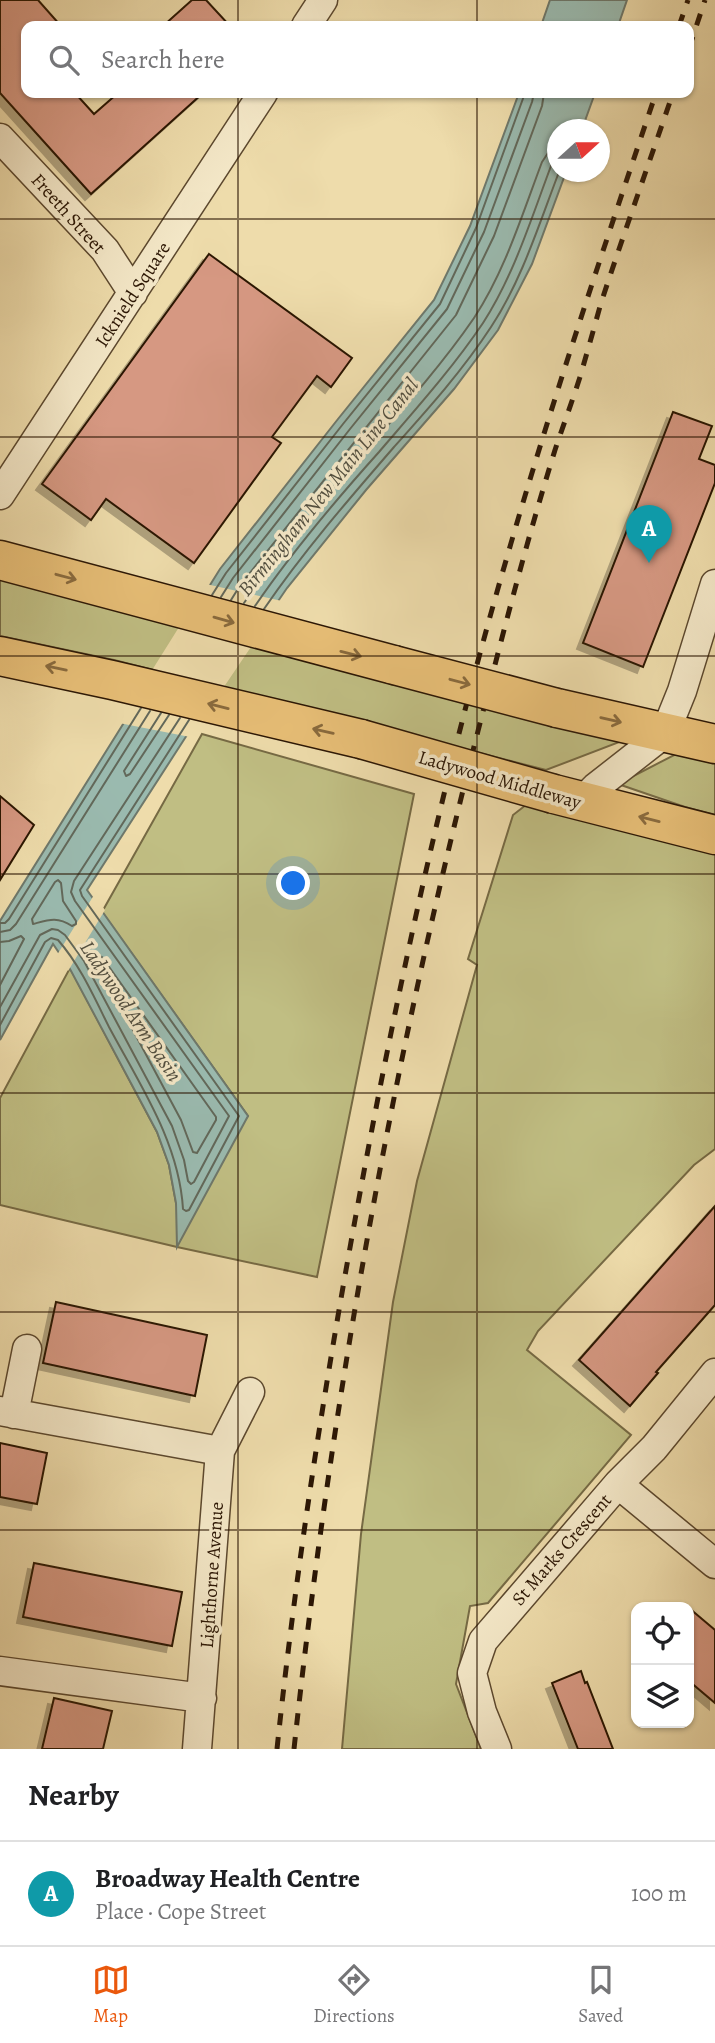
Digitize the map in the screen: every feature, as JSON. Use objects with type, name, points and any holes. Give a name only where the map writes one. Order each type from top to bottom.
[{"type":"highway","points":[[0,560],[556,708],[715,744]]},
{"type":"highway","name":"Ladywood Middleway","points":[[0,656],[361,739],[567,798],[715,835]]},
{"type":"street","points":[[309,21],[323,0]]},
{"type":"street","name":"Icknield Square","points":[[0,495],[260,98]]},
{"type":"street","name":"Freeth Street","points":[[0,138],[105,250],[133,293]]},
{"type":"street","points":[[567,798],[596,787],[665,733],[682,691],[715,584]]},
{"type":"street","points":[[27,1349],[7,1412],[220,1451]]},
{"type":"street","name":"St Marks Crescent","points":[[497,1749],[482,1712],[472,1673],[483,1641],[618,1483],[654,1448],[715,1373]]},
{"type":"street","name":"Lighthorne Avenue","points":[[197,1749],[220,1451],[250,1392]]},
{"type":"street","points":[[618,1483],[715,1564]]},
{"type":"street","points":[[0,1671],[202,1698]]},
{"type":"shaded area","points":[[0,575],[622,741],[546,770],[114,660],[0,636]]},
{"type":"shaded area","points":[[202,734],[414,794],[317,1277],[0,1205],[0,1098],[70,968],[157,1132],[169,1165],[176,1203],[248,1116],[102,912]]},
{"type":"shaded area","points":[[678,753],[715,762],[715,815],[618,784]]},
{"type":"shaded area","points":[[531,801],[715,852],[715,1149],[694,1165],[538,1331],[527,1350],[631,1435],[488,1603],[470,1606],[456,1684],[481,1749],[342,1749],[361,1534],[393,1302],[417,1181],[477,965],[468,959],[513,815]]},
{"type":"water","points":[[550,0],[627,0],[620,21],[543,21]]},
{"type":"water","points":[[517,98],[593,98],[586,119],[547,119],[547,182],[562,182],[532,264],[498,330],[454,389],[366,490],[287,588],[187,735],[87,890],[248,1116],[177,1247],[176,1203],[169,1165],[157,1132],[70,969],[53,944],[0,1040],[0,921],[220,569],[434,300],[470,226]]},
{"type":"pier","points":[[206,584],[282,601],[190,737],[119,723]]},
{"type":"pier","points":[[94,895],[105,910],[68,971],[57,955]]},
{"type":"building","points":[[0,0],[38,0],[57,21],[21,21],[21,98],[80,98],[94,114],[112,98],[197,98],[91,194],[0,93]]},
{"type":"building","points":[[192,0],[206,0],[225,21],[169,21]]},
{"type":"building","points":[[209,254],[352,358],[331,387],[317,376],[272,437],[281,443],[194,563],[106,499],[91,520],[42,484]]},
{"type":"building","points":[[673,412],[712,426],[699,459],[715,465],[715,483],[643,667],[583,643]]},
{"type":"building","points":[[0,796],[34,825],[0,880]]},
{"type":"building","points":[[715,1206],[715,1305],[630,1406],[579,1360]]},
{"type":"building","points":[[56,1302],[207,1335],[195,1396],[43,1363]]},
{"type":"building","points":[[0,1443],[47,1453],[37,1504],[0,1497]]},
{"type":"building","points":[[34,1563],[182,1592],[172,1646],[23,1617]]},
{"type":"building","points":[[694,1612],[715,1630],[715,1703],[694,1685]]},
{"type":"building","points":[[581,1671],[613,1749],[578,1749],[552,1683]]},
{"type":"building","points":[[54,1698],[112,1711],[103,1749],[42,1749]]},
{"type":"railway","points":[[681,21],[688,0]]},
{"type":"railway","points":[[694,33],[705,0]]},
{"type":"railway","points":[[277,1749],[303,1536],[337,1323],[409,946],[485,634],[524,499],[654,98]]},
{"type":"railway","points":[[294,1749],[326,1492],[346,1364],[392,1109],[418,983],[478,731],[544,485],[601,303],[671,98]]},
{"type":"place","name":"Broadway Health Centre","points":[[649,563]]},
{"type":"water label","name":"Birmingham New Main Line Canal","points":[[328,487]]},
{"type":"water label","name":"Ladywood Arm Basin","points":[[131,1011]]}]
